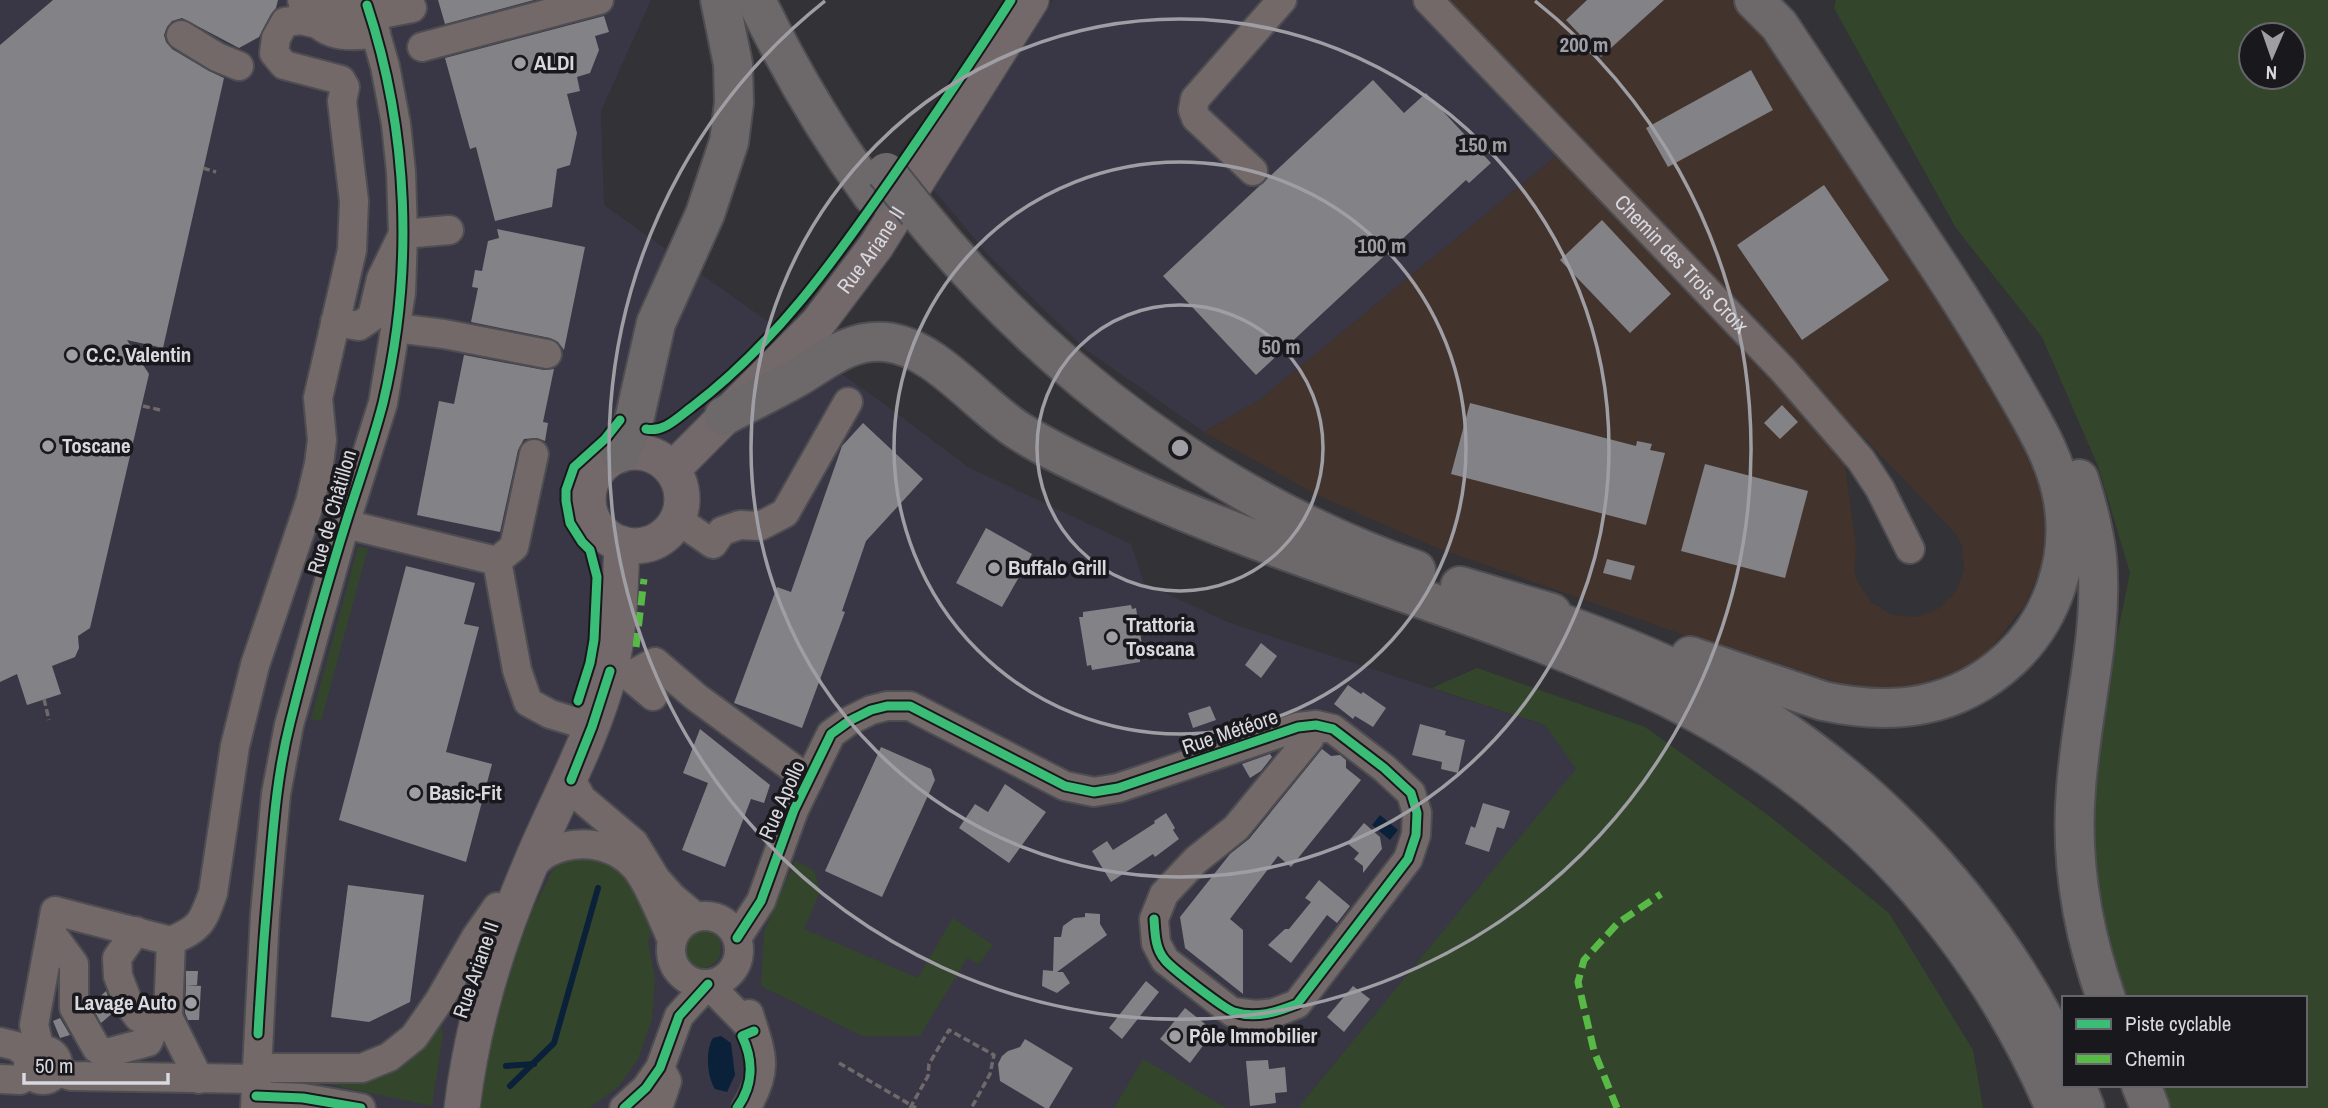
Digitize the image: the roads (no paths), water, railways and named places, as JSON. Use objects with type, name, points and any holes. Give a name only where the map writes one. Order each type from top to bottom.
[{"type":"highway","points":[[620,453],[633,425],[656,323],[705,214],[729,142],[734,75],[730,39],[720,0]]},
{"type":"highway","points":[[756,0],[810,103],[840,151],[879,183]]},
{"type":"highway","points":[[784,0],[826,81],[853,124],[879,183],[963,304],[1067,400],[1181,483],[1304,551],[1372,581]]},
{"type":"highway","points":[[1460,586],[1684,654],[1823,701],[1863,709],[1919,705],[1954,696],[1973,687],[2016,653],[2045,613],[2061,570],[2066,526],[2059,483],[2045,443],[1954,290],[1779,25],[1754,0]]},
{"type":"highway","points":[[1789,0],[1806,40],[1837,90],[2031,380],[2062,433],[2078,474],[2092,527],[2098,584],[2095,636],[2076,790],[2074,845],[2082,915],[2105,996]]},
{"type":"highway","points":[[910,224],[952,254],[1013,317],[1087,385],[1133,420],[1249,494],[1305,524],[1392,561],[1602,638],[1684,673],[1764,719],[1818,756],[1879,806],[1947,878],[2010,963],[2062,1054]]},
{"type":"highway","points":[[724,415],[797,377],[833,353],[874,342],[900,345],[934,364],[988,409],[1042,445],[1130,488],[1309,561],[1372,581],[1639,683],[1735,734],[1822,795],[1899,867],[1967,948],[2014,1024],[2055,1108]]},
{"type":"highway","points":[[2077,1087],[2085,1108]]},
{"type":"highway","points":[[2142,1087],[2150,1108]]},
{"type":"main road","name":"Rue Ariane II","points":[[673,469],[818,323],[876,246],[1031,0]]},
{"type":"main road","points":[[641,451],[654,455],[673,469],[682,489],[683,499],[678,520],[660,539],[648,544],[622,544],[610,539],[593,521],[587,496],[596,472],[604,463],[620,453],[641,451]]},
{"type":"main road","name":"Rue Ariane II","points":[[462,1108],[473,1037],[492,967],[533,857],[619,673],[618,624],[622,544]]},
{"type":"main road","name":"Rue Ariane II","points":[[443,1108],[446,1076],[463,996],[497,907],[533,857]]},
{"type":"street","points":[[422,47],[599,0]]},
{"type":"street","points":[[1252,171],[1196,118],[1193,110],[1195,99],[1282,0]]},
{"type":"street","name":"Chemin des Trois Croix","points":[[1428,0],[1783,370],[1861,460],[1880,489],[1910,549]]},
{"type":"street","points":[[54,923],[135,930],[171,941],[194,930],[206,913],[213,893],[233,759],[246,703],[272,611],[310,502],[319,464],[323,440],[318,398],[352,250],[353,214],[342,101],[345,87],[341,80],[284,65],[274,53],[276,38],[285,22],[301,20],[308,10],[335,35],[356,37],[370,14],[412,8]]},
{"type":"street","name":"Rue de Châtillon","points":[[256,1088],[265,914],[276,794],[289,725],[345,524],[383,403],[401,293],[403,234],[396,124],[370,14]]},
{"type":"street","points":[[181,35],[217,57],[239,66]]},
{"type":"street","points":[[335,321],[359,326],[372,317],[381,279],[403,234],[449,230]]},
{"type":"street","points":[[396,328],[444,334],[547,354]]},
{"type":"street","points":[[678,520],[713,544],[722,531],[740,525],[760,526],[785,513],[848,402]]},
{"type":"street","points":[[497,561],[514,547],[534,454]]},
{"type":"street","points":[[345,524],[497,561]]},
{"type":"street","points":[[497,561],[517,670],[528,702],[550,714],[592,727]]},
{"type":"street","points":[[619,673],[655,662],[696,697],[809,780]]},
{"type":"street","points":[[619,673],[653,696]]},
{"type":"street","name":"Rue Météore","points":[[831,734],[849,720],[871,710],[887,706],[910,706],[1065,786],[1094,792],[1118,788],[1298,727],[1316,725],[1333,729],[1384,768],[1410,793],[1417,814],[1416,835],[1408,859],[1297,1003],[1274,1013],[1256,1015],[1233,1012],[1165,960],[1156,943],[1154,919],[1164,894],[1196,860],[1236,828],[1310,740],[1316,725]]},
{"type":"street","name":"Rue Apollo","points":[[737,951],[761,901],[766,881],[831,734]]},
{"type":"street","points":[[570,780],[582,799],[634,843],[656,879],[672,897],[705,917],[732,929],[737,951],[739,985],[754,1031],[761,1069],[759,1087],[746,1108]]},
{"type":"street","points":[[533,857],[568,846],[594,845],[619,852],[637,869],[672,940]]},
{"type":"street","points":[[754,1031],[708,985],[691,982],[678,972],[671,957],[672,940],[681,926],[705,917],[766,881]]},
{"type":"street","points":[[256,1088],[362,1068],[389,1057],[414,1037],[497,907]]},
{"type":"street","points":[[54,923],[74,964],[74,1008],[97,1049],[107,1053],[148,1042],[160,1020],[171,941]]},
{"type":"street","points":[[0,1079],[20,1080],[38,1055],[54,923]]},
{"type":"street","points":[[135,930],[117,958],[118,976],[129,1005],[139,1018],[160,1020]]},
{"type":"street","points":[[624,1108],[646,1088],[660,1068],[679,1016],[708,985],[725,978],[737,951]]},
{"type":"street","points":[[160,1020],[199,1079]]},
{"type":"street","points":[[0,1042],[38,1055],[71,1076],[199,1079],[360,1108]]},
{"type":"street","points":[[658,1108],[667,1081],[660,1068]]},
{"type":"water","points":[[1380,815],[1398,830],[1390,840],[1372,825]]},
{"type":"water","points":[[721,1036],[731,1043],[735,1075],[727,1092],[715,1089],[709,1071],[710,1043],[713,1038]]},
{"type":"waterway","points":[[510,1086],[554,1043],[598,888]]},
{"type":"waterway","points":[[506,1066],[534,1064]]},
{"type":"place","name":"ALDI","points":[[520,63]]},
{"type":"place","name":"C.C. Valentin","points":[[72,355]]},
{"type":"place","name":"Toscane","points":[[48,446]]},
{"type":"place","name":"Buffalo Grill","points":[[994,568]]},
{"type":"place","name":"Trattoria Toscana","points":[[1112,637]]},
{"type":"place","name":"Basic-Fit","points":[[415,793]]},
{"type":"place","name":"Lavage Auto","points":[[191,1003]]},
{"type":"place","name":"Pôle Immobilier","points":[[1175,1036]]}]
